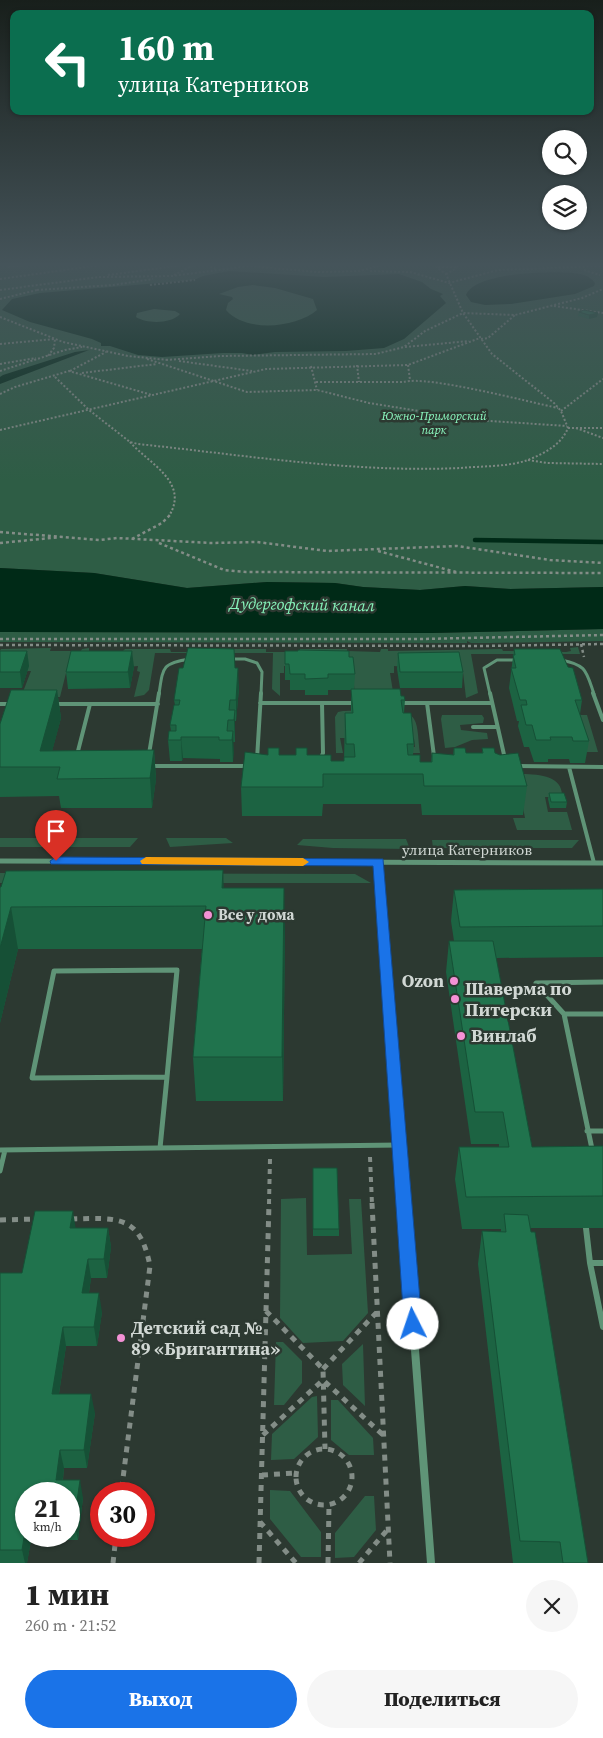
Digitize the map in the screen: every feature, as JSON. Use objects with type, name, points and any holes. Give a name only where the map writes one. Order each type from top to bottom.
[{"type":"street","name":"улица Катерников","points":[[0,861],[603,863]]},
{"type":"street","points":[[379,862],[431,1563]]},
{"type":"lane","points":[[192,659],[171,662],[164,669],[147,766],[250,766]]},
{"type":"lane","points":[[227,659],[245,659],[257,663],[262,672],[257,766]]},
{"type":"lane","points":[[506,766],[484,668],[497,660],[526,660]]},
{"type":"lane","points":[[555,660],[577,663],[585,669],[603,720]]},
{"type":"lane","points":[[260,703],[360,703]]},
{"type":"lane","points":[[319,761],[323,753],[322,703]]},
{"type":"lane","points":[[398,703],[492,704]]},
{"type":"lane","points":[[427,703],[434,758]]},
{"type":"lane","points":[[0,704],[20,704]]},
{"type":"lane","points":[[50,704],[158,704]]},
{"type":"lane","points":[[82,761],[78,751],[90,704]]},
{"type":"lane","points":[[598,704],[603,704]]},
{"type":"lane","points":[[473,727],[498,727]]},
{"type":"lane","points":[[514,766],[603,766]]},
{"type":"lane","points":[[569,766],[594,863]]},
{"type":"lane","points":[[160,1148],[178,970],[54,971],[32,1078],[167,1077]]},
{"type":"lane","points":[[595,1159],[587,1131],[564,1014],[536,983],[603,982]]},
{"type":"lane","points":[[564,1014],[603,1014]]},
{"type":"lane","points":[[587,1131],[603,1131]]},
{"type":"lane","points":[[0,1171],[2,1150],[400,1145]]},
{"type":"lane","points":[[586,1228],[590,1263],[603,1326]]},
{"type":"lane","points":[[590,1263],[603,1263]]},
{"type":"path","points":[[47,336],[85,347],[147,359],[255,372]]},
{"type":"path","points":[[404,347],[418,336]]},
{"type":"path","points":[[130,442],[165,448],[396,469],[490,466],[527,460],[559,444],[564,438],[567,427],[561,411],[548,397],[495,358],[479,336]]},
{"type":"path","points":[[0,430],[24,423],[255,372],[311,366],[408,365],[490,336]]},
{"type":"path","points":[[0,344],[55,339]]},
{"type":"path","points":[[0,371],[47,356],[54,348],[55,339]]},
{"type":"path","points":[[166,360],[220,356],[365,354],[404,347],[472,342]]},
{"type":"path","points":[[0,364],[85,347]]},
{"type":"path","points":[[0,394],[14,387],[69,372],[107,352]]},
{"type":"path","points":[[147,359],[247,392],[317,390],[369,403],[475,420],[575,428],[603,428]]},
{"type":"path","points":[[78,374],[158,364]]},
{"type":"path","points":[[357,365],[359,382]]},
{"type":"path","points":[[408,365],[410,380]]},
{"type":"path","points":[[311,366],[317,390]]},
{"type":"path","points":[[69,372],[133,391],[155,395]]},
{"type":"path","points":[[54,377],[89,410],[130,442],[144,457],[168,476],[176,494],[174,508],[168,518],[157,527],[132,539]]},
{"type":"path","points":[[561,411],[603,379]]},
{"type":"path","points":[[316,382],[404,382],[410,380],[454,385],[558,408]]},
{"type":"path","points":[[575,428],[603,438]]},
{"type":"path","points":[[527,460],[547,463],[603,464]]},
{"type":"path","points":[[0,532],[100,540],[257,542],[327,551],[457,546],[550,560],[603,563]]},
{"type":"path","points":[[0,543],[66,536]]},
{"type":"path","points":[[156,541],[224,570],[246,572],[603,573]]},
{"type":"path","points":[[374,550],[403,556],[425,565],[464,573]]},
{"type":"path","points":[[0,639],[421,639],[603,635]]},
{"type":"path","points":[[581,644],[585,654]]},
{"type":"path","points":[[0,645],[483,646],[603,644]]},
{"type":"path","points":[[369,1145],[390,1563]]},
{"type":"path","points":[[259,1563],[270,1147]]},
{"type":"path","points":[[60,1219],[110,1218],[127,1222],[140,1233],[148,1247],[150,1266],[123,1482]]},
{"type":"path","points":[[0,1220],[40,1219]]},
{"type":"path","points":[[266,1311],[323,1369]]},
{"type":"path","points":[[325,1449],[323,1369],[377,1312]]},
{"type":"path","points":[[323,1380],[384,1436]]},
{"type":"path","points":[[263,1435],[323,1380]]},
{"type":"path","points":[[316,1449],[331,1449],[345,1457],[352,1472],[351,1488],[341,1501],[329,1505],[309,1502],[298,1489],[296,1473],[302,1458],[316,1449]]},
{"type":"path","points":[[262,1475],[296,1473]]},
{"type":"path","points":[[328,1563],[329,1505]]},
{"type":"path","points":[[260,1522],[296,1563]]},
{"type":"path","points":[[359,1563],[389,1529]]},
{"type":"path","points":[[113,1563],[115,1547]]},
{"type":"green space","name":"Южно-Приморский парк","points":[[0,336],[603,336],[603,587],[510,589],[465,586],[420,590],[363,587],[335,583],[267,582],[187,588],[94,573],[0,568]]},
{"type":"green space","points":[[603,629],[603,641],[488,643],[471,643],[467,641],[467,643],[0,642],[0,632],[431,633]]},
{"type":"green space","points":[[578,647],[580,654],[471,654],[478,693],[466,698],[463,672],[394,666],[394,673],[390,673],[394,698],[355,698],[353,672],[284,666],[284,673],[280,673],[280,696],[272,689],[273,653],[155,653],[149,690],[144,695],[134,697],[140,672],[137,671],[138,666],[66,673],[60,697],[21,697],[31,671],[27,671],[0,651],[1,649],[51,648],[50,651],[81,651],[82,649],[89,648],[89,651],[170,649],[171,652],[207,652],[208,649],[266,649],[266,652],[300,652],[300,649],[347,649],[347,651],[380,652],[381,649],[388,649],[388,651],[502,649],[503,651],[566,652],[571,651],[570,648]]},
{"type":"green space","points":[[393,711],[410,715],[417,726],[420,753],[412,753],[411,747],[415,747],[414,739],[340,738],[343,753],[336,753],[335,717],[338,712]]},
{"type":"green space","points":[[442,715],[482,715],[484,718],[483,723],[460,725],[461,730],[487,733],[488,739],[472,740],[455,747],[445,748]]},
{"type":"green space","points":[[580,715],[587,715],[598,752],[585,752]]},
{"type":"green space","points":[[493,775],[536,775],[555,781],[560,787],[562,797],[545,797],[548,812],[567,812],[572,830],[517,830],[513,818],[525,818],[518,781]]},
{"type":"green space","points":[[0,838],[138,838],[130,847],[0,847]]},
{"type":"green space","points":[[166,838],[226,838],[233,843],[170,847]]},
{"type":"green space","points":[[303,839],[406,839],[410,849],[333,848],[297,845]]},
{"type":"green space","points":[[432,840],[579,840],[572,848],[433,848]]},
{"type":"green space","points":[[0,873],[355,874],[371,883],[0,883]]},
{"type":"green space","points":[[306,1198],[307,1255],[352,1254],[349,1199],[361,1199],[368,1313],[343,1341],[303,1343],[280,1318],[281,1199]]},
{"type":"green space","points":[[276,1342],[283,1342],[302,1361],[302,1383],[284,1405],[274,1405]]},
{"type":"green space","points":[[363,1344],[365,1406],[343,1385],[342,1364]]},
{"type":"green space","points":[[317,1396],[318,1437],[294,1459],[271,1460],[272,1434],[312,1397]]},
{"type":"green space","points":[[331,1400],[338,1400],[373,1438],[374,1455],[349,1455],[331,1440]]},
{"type":"green space","points":[[270,1490],[290,1491],[321,1532],[321,1557],[301,1557],[270,1519]]},
{"type":"green space","points":[[365,1496],[374,1496],[376,1530],[354,1557],[335,1558],[335,1533]]},
{"type":"water","points":[[81,336],[408,336],[384,348],[346,351],[275,352],[253,355],[223,353],[162,357],[138,355],[110,346],[101,346],[101,343]]},
{"type":"water","points":[[89,350],[0,384],[0,377],[3,375],[75,352]]},
{"type":"water","name":"Дудергофский канал","points":[[0,568],[94,573],[187,588],[267,582],[335,583],[363,587],[420,590],[465,586],[510,589],[603,587],[603,629],[431,633],[0,632]]},
{"type":"building","points":[[188,648],[234,649],[235,668],[238,668],[236,700],[230,700],[229,710],[235,710],[234,720],[228,720],[227,731],[233,731],[232,740],[219,740],[219,737],[181,737],[181,740],[168,740],[169,731],[176,731],[176,725],[170,725],[174,705],[179,705],[180,700],[174,700],[179,668],[183,668]]},
{"type":"building","points":[[514,649],[560,649],[568,667],[573,668],[582,700],[575,700],[589,741],[573,741],[572,737],[550,737],[551,740],[536,740],[532,725],[526,725],[521,705],[527,705],[526,700],[520,700],[511,668],[516,668],[513,655],[515,655]]},
{"type":"building","points":[[0,651],[27,651],[20,672],[0,672]]},
{"type":"building","points":[[71,651],[132,651],[128,672],[66,672]]},
{"type":"building","points":[[285,651],[349,651],[349,657],[353,657],[355,674],[328,674],[328,678],[305,679],[305,674],[290,674],[289,664],[285,664]]},
{"type":"building","points":[[459,652],[463,672],[400,672],[398,653]]},
{"type":"building","points":[[351,689],[400,689],[401,696],[404,696],[405,700],[401,700],[403,713],[411,713],[414,744],[407,744],[408,755],[420,755],[420,762],[432,762],[432,753],[454,755],[454,748],[465,748],[466,753],[483,753],[482,748],[494,748],[495,753],[500,755],[518,753],[527,786],[424,786],[423,774],[323,774],[323,787],[241,787],[245,752],[268,755],[268,748],[279,748],[279,755],[296,755],[296,748],[307,748],[307,755],[331,755],[331,761],[344,761],[344,757],[355,757],[354,744],[346,744],[345,713],[353,713]]},
{"type":"building","points":[[11,690],[57,690],[40,751],[154,750],[150,778],[57,779],[60,767],[0,767],[0,724]]},
{"type":"building","points":[[549,793],[564,793],[567,802],[551,802]]},
{"type":"building","points":[[223,870],[222,888],[284,888],[282,1057],[193,1057],[206,906],[11,907],[0,948],[0,887],[6,871]]},
{"type":"building","points":[[603,889],[603,926],[460,927],[454,890]]},
{"type":"building","points":[[449,941],[493,941],[532,1147],[603,1146],[603,1196],[466,1197],[459,1147],[509,1147],[503,1112],[475,1112]]},
{"type":"building","points":[[313,1168],[337,1168],[339,1229],[313,1229]]},
{"type":"building","points":[[35,1211],[73,1211],[70,1228],[108,1228],[104,1259],[88,1259],[82,1293],[99,1293],[94,1327],[63,1327],[52,1394],[91,1394],[84,1450],[60,1450],[56,1480],[80,1480],[80,1482],[15,1482],[15,1547],[22,1547],[22,1550],[0,1550],[0,1273],[22,1273]]},
{"type":"building","points":[[504,1214],[528,1215],[531,1232],[535,1232],[588,1563],[563,1563],[560,1542],[520,1541],[482,1231],[506,1232]]},
{"type":"waterway","points":[[475,540],[603,542]]},
{"type":"slow traffic","points":[[146,861],[303,862]]},
{"type":"place","name":"Все у дома","points":[[208,915]]},
{"type":"place","name":"Ozon","points":[[454,981]]},
{"type":"place","name":"Шаверма по Питерски","points":[[455,999]]},
{"type":"place","name":"Винлаб","points":[[461,1036]]},
{"type":"place","name":"Детский сад № 89 «Бригантина»","points":[[121,1338]]},
{"type":"route","points":[[56,861],[379,862],[413,1324]]}]
